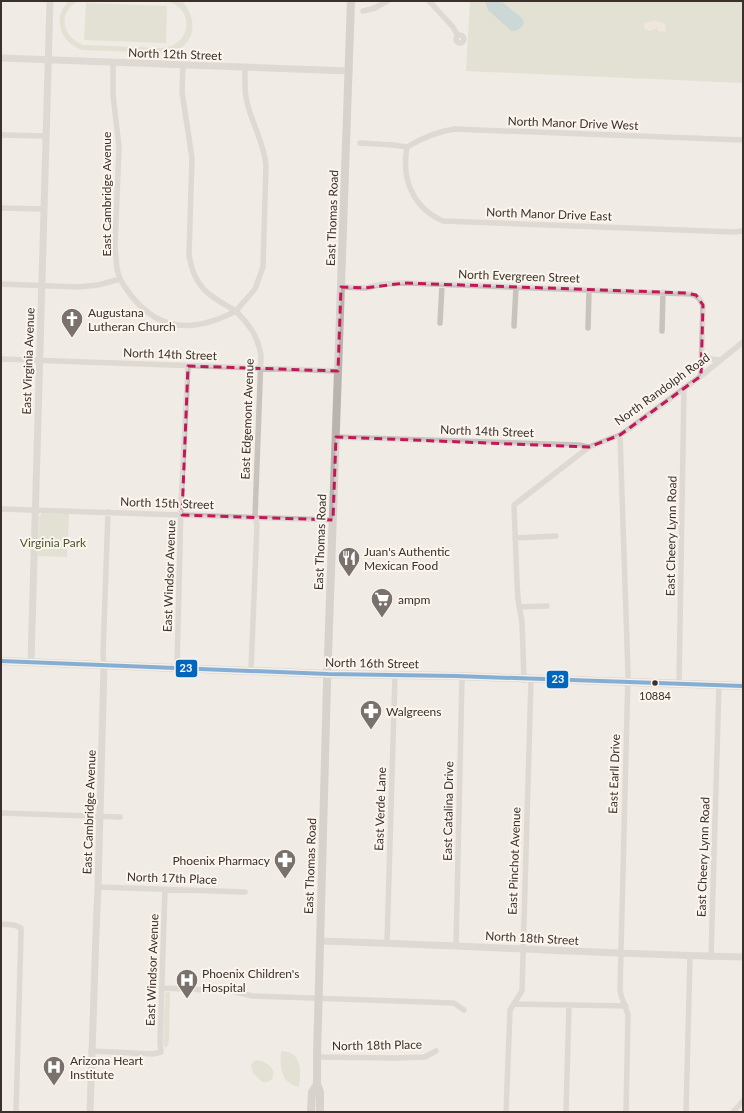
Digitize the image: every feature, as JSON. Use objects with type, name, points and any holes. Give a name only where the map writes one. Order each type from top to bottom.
[{"type":"main road","name":"East Thomas Road","points":[[320,1112],[320,1092],[317,1084],[318,999],[351,1]]},
{"type":"main road","name":"North 16th Street","points":[[1,661],[328,674],[743,686]]},
{"type":"main road","name":"East Thomas Road","points":[[311,1112],[312,1092],[317,1084]]},
{"type":"street","name":"East Virginia Avenue","points":[[31,662],[39,360],[50,60],[50,1]]},
{"type":"street","name":"East Virginia Avenue","points":[[50,60],[53,51],[55,1]]},
{"type":"street","points":[[363,11],[375,8],[387,1]]},
{"type":"street","points":[[429,1],[453,27],[458,36]]},
{"type":"street","name":"North 12th Street","points":[[1,58],[348,71]]},
{"type":"street","name":"East Cambridge Avenue","points":[[113,62],[113,89],[119,147],[115,247],[117,269],[120,279]]},
{"type":"street","points":[[183,65],[182,92],[192,158],[189,255],[191,269],[199,284],[208,294],[236,311]]},
{"type":"street","points":[[1,284],[88,286],[120,279],[127,291],[138,304],[166,323],[183,327],[198,326],[215,322],[236,311],[254,289],[263,267],[264,252],[266,158],[247,103],[245,90],[245,67]]},
{"type":"street","name":"North Manor Drive West","points":[[407,148],[420,139],[454,129],[743,140]]},
{"type":"street","points":[[1,135],[47,136]]},
{"type":"street","points":[[360,143],[393,145],[407,148]]},
{"type":"street","name":"North Manor Drive East","points":[[407,148],[405,169],[414,198],[435,218],[443,221],[703,231],[743,231]]},
{"type":"street","points":[[1,208],[44,209]]},
{"type":"street","name":"North Evergreen Street","points":[[341,286],[365,288],[383,284],[397,284],[686,293],[696,295],[703,305],[702,352]]},
{"type":"street","points":[[440,323],[442,285]]},
{"type":"street","points":[[514,326],[516,287]]},
{"type":"street","points":[[588,290],[588,328]]},
{"type":"street","points":[[662,331],[663,292]]},
{"type":"street","name":"East Edgemont Avenue","points":[[236,311],[248,324],[259,344],[261,368],[251,670]]},
{"type":"street","name":"North Randolph Road","points":[[514,505],[589,447],[620,435],[701,376],[743,342]]},
{"type":"street","points":[[702,352],[710,359],[721,360]]},
{"type":"street","points":[[701,376],[702,352]]},
{"type":"street","name":"North 14th Street","points":[[1,359],[338,372]]},
{"type":"street","name":"East Windsor Avenue","points":[[177,667],[188,366]]},
{"type":"street","name":"East Cheery Lynn Road","points":[[680,684],[684,388]]},
{"type":"street","name":"East Earll Drive","points":[[620,435],[628,682],[620,991],[628,1015],[626,1112]]},
{"type":"street","name":"North 14th Street","points":[[336,437],[579,445],[589,447]]},
{"type":"street","name":"East Pinchot Avenue","points":[[506,1112],[510,1010],[522,991],[528,680],[517,583],[514,505]]},
{"type":"street","name":"North 15th Street","points":[[1,509],[333,520]]},
{"type":"street","name":"East Cambridge Avenue","points":[[90,1112],[98,887],[108,512]]},
{"type":"street","points":[[515,538],[556,536]]},
{"type":"street","points":[[519,607],[547,606]]},
{"type":"street","name":"East Verde Lane","points":[[387,943],[395,675]]},
{"type":"street","name":"East Catalina Drive","points":[[456,946],[462,677]]},
{"type":"street","name":"East Cheery Lynn Road","points":[[711,957],[719,685]]},
{"type":"street","points":[[1,813],[120,817]]},
{"type":"street","name":"North 17th Place","points":[[98,887],[245,892]]},
{"type":"street","name":"East Windsor Avenue","points":[[91,1051],[154,1054],[161,1052],[160,1043],[165,889]]},
{"type":"street","points":[[1,924],[14,925],[20,928],[21,933],[16,1112]]},
{"type":"street","name":"North 18th Street","points":[[320,941],[523,948],[621,954],[743,957]]},
{"type":"street","points":[[686,1112],[690,956]]},
{"type":"street","points":[[162,988],[221,990],[252,996],[454,1003],[464,1010]]},
{"type":"street","points":[[514,1004],[626,1006]]},
{"type":"street","points":[[566,1112],[569,1005]]},
{"type":"street","name":"North 18th Place","points":[[317,1057],[425,1057],[436,1051]]},
{"type":"street","points":[[733,1112],[743,1101]]},
{"type":"highlighted area","points":[[405,283],[686,293],[696,295],[703,305],[701,376],[620,435],[589,447],[336,437],[333,520],[182,515],[188,366],[338,371],[341,287],[365,288]]},
{"type":"green space","points":[[69,1],[78,1],[71,6],[67,12],[65,24],[67,31],[70,36],[83,45],[162,48],[172,46],[180,41],[184,34],[186,26],[185,18],[182,10],[175,4],[165,1],[182,1],[191,18],[192,31],[187,42],[180,48],[170,53],[83,50],[75,47],[69,42],[61,30],[60,15]]},
{"type":"green space","points":[[470,1],[743,1],[743,83],[466,71]]},
{"type":"green space","points":[[86,3],[167,6],[166,43],[84,40]]},
{"type":"green space","name":"Virginia Park","points":[[42,513],[69,514],[67,557],[38,556],[39,517]]},
{"type":"green space","points":[[168,991],[170,993],[169,1041],[167,1047],[165,1047],[163,1044],[165,994]]},
{"type":"green space","points":[[281,1051],[288,1052],[293,1055],[299,1063],[299,1087],[288,1082],[282,1073]]},
{"type":"green space","points":[[258,1060],[271,1067],[273,1070],[271,1080],[262,1082],[253,1073],[251,1065],[254,1061]]},
{"type":"sand","points":[[654,21],[664,23],[666,25],[665,32],[658,31],[657,28],[649,31],[644,28],[645,23]]},
{"type":"water","points":[[485,1],[501,1],[522,18],[524,23],[523,25],[517,30],[511,31],[488,10]]},
{"type":"transit line","name":"23","points":[[1,661],[328,674],[456,676],[743,686]]},
{"type":"place","name":"Augustana Lutheran Church","points":[[72,338]]},
{"type":"place","name":"Juan's Authentic Mexican Food","points":[[349,578]]},
{"type":"place","name":"ampm","points":[[382,618]]},
{"type":"place","name":"10884","points":[[655,683]]},
{"type":"place","name":"Walgreens","points":[[371,730]]},
{"type":"place","name":"Phoenix Pharmacy","points":[[285,880]]},
{"type":"place","name":"Phoenix Children's Hospital","points":[[187,1000]]},
{"type":"place","name":"Arizona Heart Institute","points":[[54,1086]]}]
